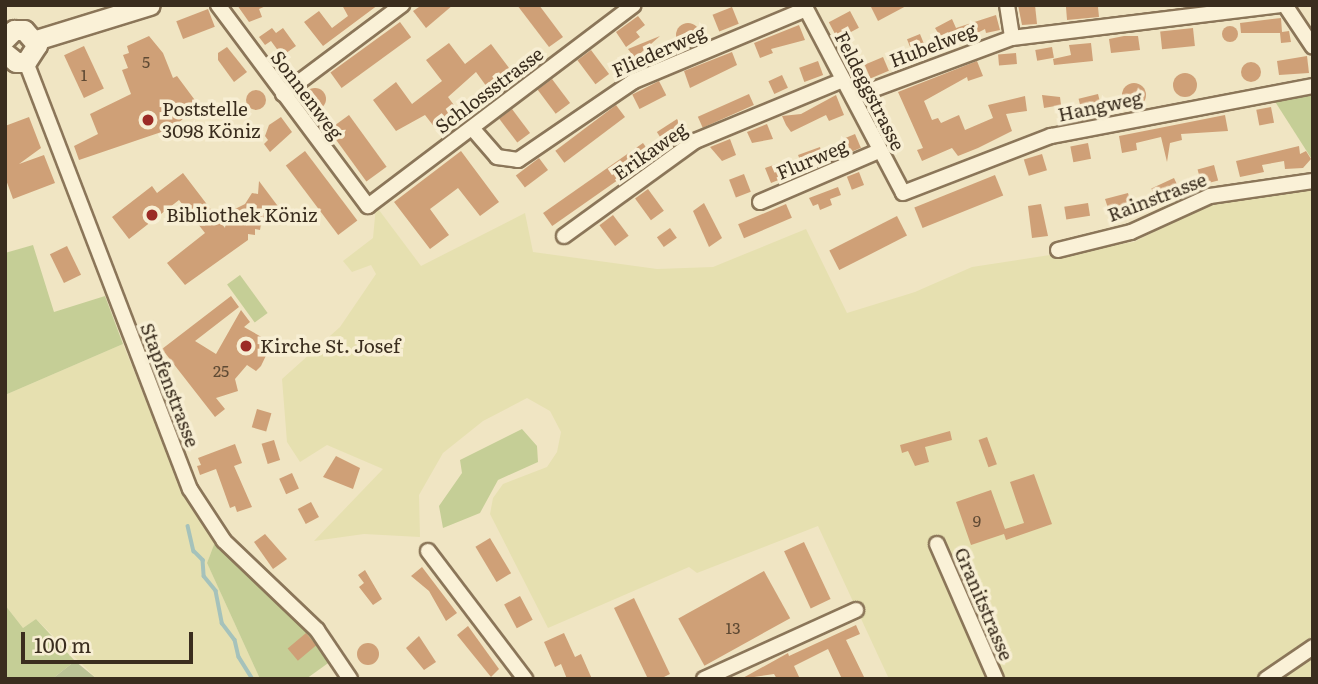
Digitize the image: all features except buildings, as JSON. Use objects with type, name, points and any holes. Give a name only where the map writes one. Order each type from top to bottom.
[{"type":"main road","points":[[5,38],[19,29],[36,40],[150,5]]},
{"type":"main road","points":[[5,53],[16,62],[26,62],[34,55],[36,40]]},
{"type":"street","name":"Sonnenweg","points":[[218,5],[368,206]]},
{"type":"street","points":[[283,94],[402,5]]},
{"type":"street","name":"Schlossstrasse","points":[[368,206],[634,5]]},
{"type":"street","points":[[1007,5],[1013,38]]},
{"type":"street","name":"Hubelweg","points":[[853,97],[1013,38],[1279,5]]},
{"type":"street","points":[[1285,5],[1313,47]]},
{"type":"street","name":"Fliederweg","points":[[472,128],[497,157],[518,160],[634,81],[805,7]]},
{"type":"street","name":"Feldeggstrasse","points":[[805,7],[903,194]]},
{"type":"street","name":"Stapfenstrasse","points":[[26,62],[190,489],[224,541],[317,630],[350,679]]},
{"type":"street","name":"Erikaweg","points":[[564,236],[689,144],[844,80]]},
{"type":"street","name":"Hangweg","points":[[903,194],[1051,136],[1313,86]]},
{"type":"street","name":"Flurweg","points":[[760,202],[879,151]]},
{"type":"street","name":"Rainstrasse","points":[[1058,250],[1131,232],[1210,196],[1313,181]]},
{"type":"street","name":"Granitstrasse","points":[[937,544],[996,679]]},
{"type":"street","points":[[428,551],[525,679]]},
{"type":"street","points":[[704,679],[856,610]]},
{"type":"street","points":[[1266,679],[1313,647]]},
{"type":"shaded area","points":[[1313,188],[1313,679],[889,679],[818,526],[697,573],[689,567],[548,628],[490,514],[493,498],[503,484],[547,467],[557,452],[561,432],[550,411],[527,398],[483,421],[443,453],[419,495],[420,537],[364,534],[314,541],[383,469],[327,445],[300,462],[287,442],[282,379],[340,327],[376,274],[371,265],[352,272],[343,261],[373,238],[376,206],[421,266],[525,213],[533,252],[657,269],[713,267],[806,229],[847,313],[915,292],[972,267],[1134,242],[1213,202]]},
{"type":"shaded area","points":[[123,344],[183,492],[215,542],[207,563],[260,679],[97,679],[36,619],[23,628],[5,605],[5,395]]},
{"type":"green space","points":[[1313,95],[1313,161],[1274,100]]},
{"type":"green space","points":[[33,245],[54,312],[105,296],[123,344],[5,395],[5,253]]},
{"type":"green space","points":[[240,275],[268,313],[255,322],[227,284]]},
{"type":"green space","points":[[522,429],[537,446],[538,462],[498,480],[480,513],[443,528],[439,506],[462,473],[460,460]]},
{"type":"green space","points":[[215,542],[295,619],[331,661],[306,679],[260,679],[207,563]]},
{"type":"green space","points":[[5,605],[23,628],[36,619],[75,661],[52,679],[5,679]]},
{"type":"green space","points":[[75,661],[97,679],[52,679]]},
{"type":"waterway","points":[[188,526],[194,551],[203,560],[204,576],[216,591],[222,623],[235,640],[239,657],[253,679]]},
{"type":"place","name":"Poststelle 3098 Köniz","points":[[148,120]]},
{"type":"place","name":"Bibliothek Köniz","points":[[152,215]]},
{"type":"place","name":"Kirche St. Josef","points":[[246,346]]}]
